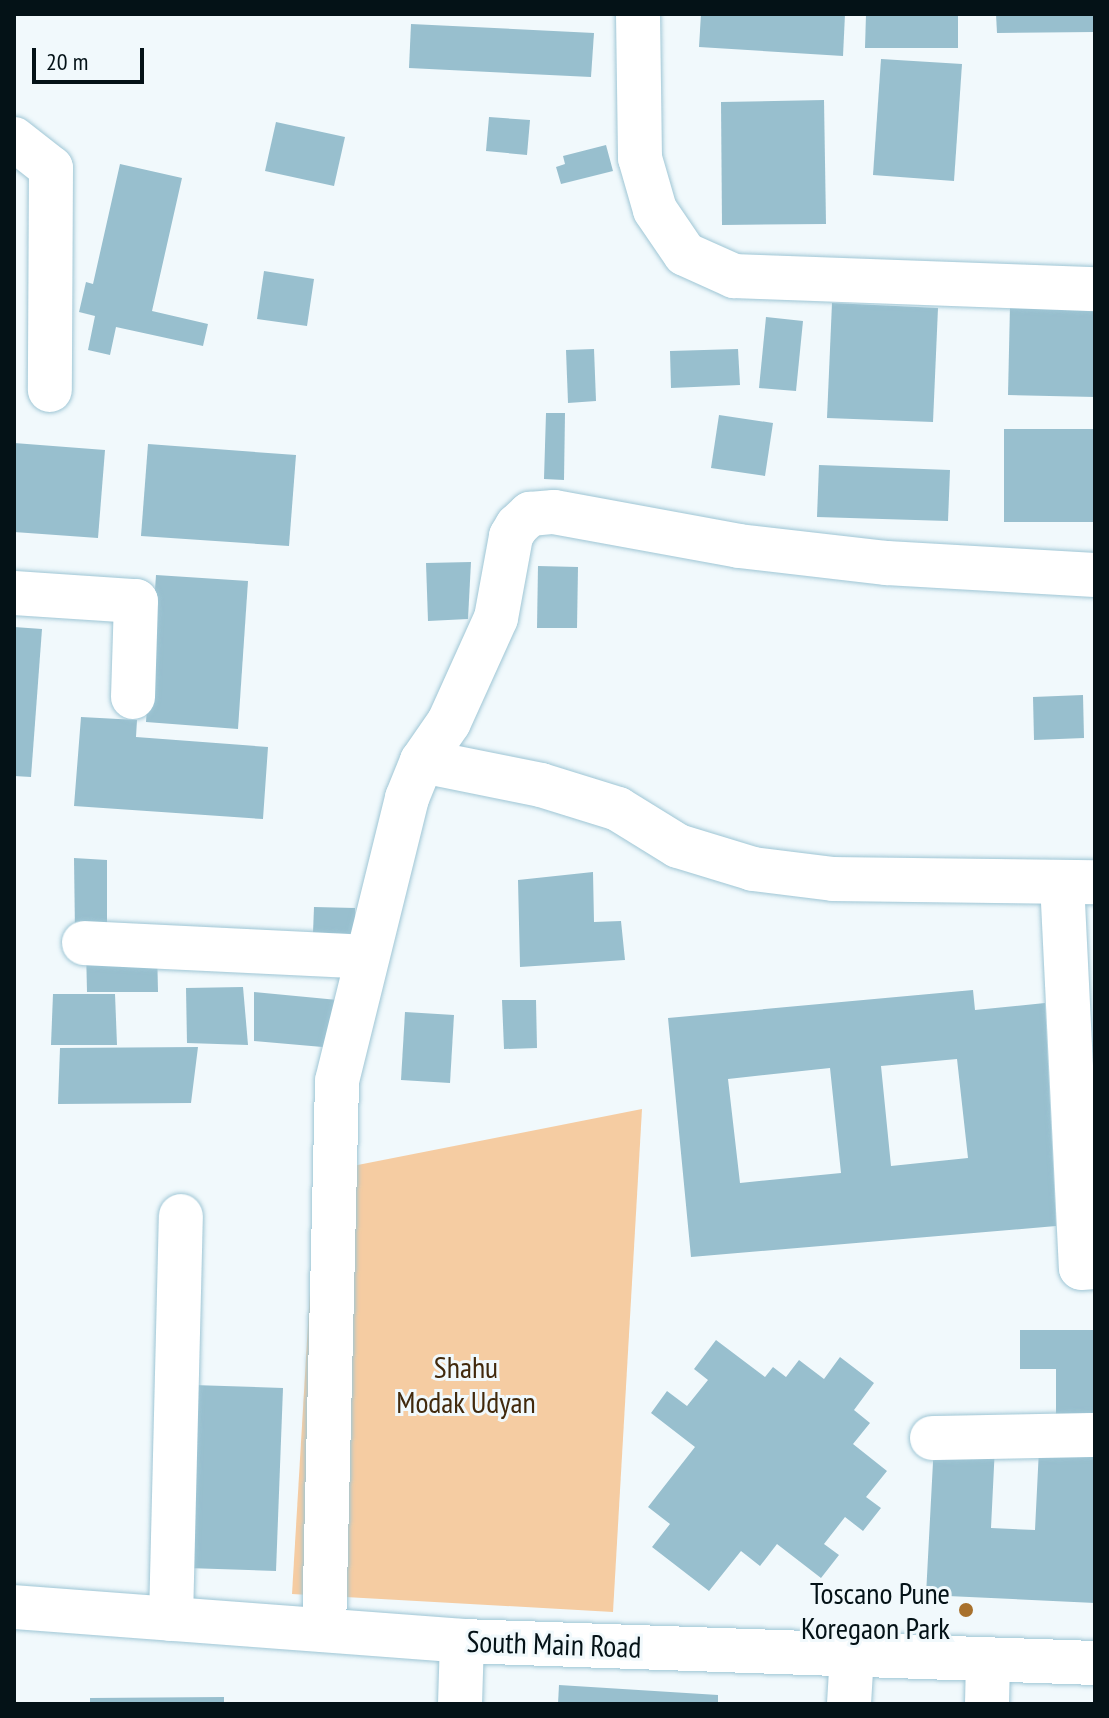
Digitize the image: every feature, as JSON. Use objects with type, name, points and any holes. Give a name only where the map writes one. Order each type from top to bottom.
[{"type":"street","points":[[638,14],[640,158],[655,210],[685,254],[734,276],[1095,289]]},
{"type":"street","points":[[14,139],[51,168],[50,390]]},
{"type":"street","points":[[324,1630],[337,1081],[407,798],[422,761],[449,722],[491,629],[511,536],[530,514],[554,512],[739,546],[872,561],[1095,575]]},
{"type":"street","points":[[14,593],[136,601],[133,697]]},
{"type":"street","points":[[422,761],[541,785],[618,809],[678,846],[753,869],[833,879],[1079,882],[1081,1268],[1095,1267]]},
{"type":"street","points":[[84,943],[367,957]]},
{"type":"street","points":[[171,1619],[181,1216]]},
{"type":"street","points":[[932,1438],[1095,1435]]},
{"type":"street","name":"South Main Road","points":[[14,1607],[462,1641],[1095,1663]]},
{"type":"street","points":[[460,1704],[462,1641]]},
{"type":"street","points":[[849,1704],[852,1654]]},
{"type":"street","points":[[987,1704],[988,1659]]},
{"type":"green space","name":"Shahu Modak Udyan","points":[[642,1109],[613,1612],[292,1594],[317,1173]]},
{"type":"building","points":[[701,14],[845,14],[843,56],[699,47]]},
{"type":"building","points":[[866,14],[958,14],[958,48],[865,48]]},
{"type":"building","points":[[996,14],[1095,14],[1095,32],[997,33]]},
{"type":"building","points":[[411,24],[594,33],[591,77],[409,68]]},
{"type":"building","points":[[881,59],[962,64],[954,181],[873,175]]},
{"type":"building","points":[[824,100],[826,224],[722,225],[721,102]]},
{"type":"building","points":[[489,117],[530,120],[527,155],[486,151]]},
{"type":"building","points":[[276,122],[345,137],[334,186],[265,171]]},
{"type":"building","points":[[606,145],[613,171],[561,184],[556,167],[565,164],[563,156]]},
{"type":"building","points":[[120,164],[182,178],[152,311],[208,324],[203,346],[116,327],[110,355],[88,350],[95,316],[79,312],[86,282],[93,284]]},
{"type":"building","points":[[264,271],[314,279],[307,326],[257,319]]},
{"type":"building","points":[[832,303],[938,308],[933,422],[827,418]]},
{"type":"building","points":[[1010,305],[1095,306],[1095,397],[1008,395]]},
{"type":"building","points":[[766,317],[803,321],[796,391],[759,388]]},
{"type":"building","points":[[594,349],[596,401],[568,403],[566,350]]},
{"type":"building","points":[[738,349],[740,385],[671,388],[670,351]]},
{"type":"building","points":[[546,413],[565,413],[564,480],[544,479]]},
{"type":"building","points":[[719,415],[773,423],[765,476],[711,468]]},
{"type":"building","points":[[1004,429],[1095,429],[1095,522],[1004,522]]},
{"type":"building","points":[[14,443],[105,450],[98,538],[14,532]]},
{"type":"building","points":[[148,444],[296,455],[289,546],[141,536]]},
{"type":"building","points":[[819,465],[950,470],[948,521],[817,517]]},
{"type":"building","points":[[471,562],[468,619],[428,621],[426,563]]},
{"type":"building","points":[[538,566],[578,567],[577,628],[537,628]]},
{"type":"building","points":[[156,575],[248,581],[238,729],[146,722]]},
{"type":"building","points":[[14,627],[42,629],[31,777],[14,776]]},
{"type":"building","points":[[1083,695],[1084,738],[1034,740],[1033,697]]},
{"type":"building","points":[[81,717],[137,720],[136,737],[268,747],[263,819],[74,806]]},
{"type":"building","points":[[74,858],[107,860],[107,935],[75,933]]},
{"type":"building","points":[[593,872],[594,922],[621,921],[625,960],[520,967],[518,880]]},
{"type":"building","points":[[314,907],[355,908],[355,934],[313,933]]},
{"type":"building","points":[[157,948],[158,992],[87,992],[86,949]]},
{"type":"building","points":[[243,987],[248,1045],[187,1043],[186,988]]},
{"type":"building","points":[[973,990],[975,1010],[1045,1003],[1056,1226],[691,1257],[668,1018]],"holes":[[[957,1059],[968,1158],[891,1166],[881,1066]],[[830,1068],[841,1173],[740,1183],[728,1079]]]},
{"type":"building","points":[[254,992],[348,1001],[334,1048],[254,1041]]},
{"type":"building","points":[[53,994],[115,994],[117,1045],[51,1045]]},
{"type":"building","points":[[502,1000],[536,1000],[537,1048],[504,1049]]},
{"type":"building","points":[[405,1012],[454,1015],[450,1083],[401,1080]]},
{"type":"building","points":[[198,1047],[191,1103],[58,1104],[60,1048]]},
{"type":"building","points":[[1020,1330],[1095,1330],[1095,1426],[1056,1426],[1056,1369],[1020,1369]]},
{"type":"building","points":[[716,1340],[765,1377],[773,1367],[786,1377],[799,1360],[824,1379],[840,1357],[874,1383],[854,1410],[870,1423],[853,1444],[887,1471],[866,1497],[881,1508],[863,1531],[845,1517],[824,1544],[839,1555],[821,1578],[777,1544],[760,1566],[741,1551],[709,1591],[652,1547],[670,1524],[648,1507],[695,1447],[651,1413],[667,1391],[687,1406],[708,1380],[694,1369]]},
{"type":"building","points":[[193,1385],[283,1388],[276,1571],[187,1568]]},
{"type":"building","points":[[934,1443],[995,1446],[991,1528],[1035,1530],[1039,1449],[1095,1452],[1095,1603],[926,1595]]},
{"type":"building","points":[[559,1685],[718,1695],[718,1704],[558,1704]]},
{"type":"building","points":[[224,1697],[224,1704],[90,1704],[90,1698]]},
{"type":"place","name":"Toscano Pune Koregaon Park","points":[[966,1610]]}]
